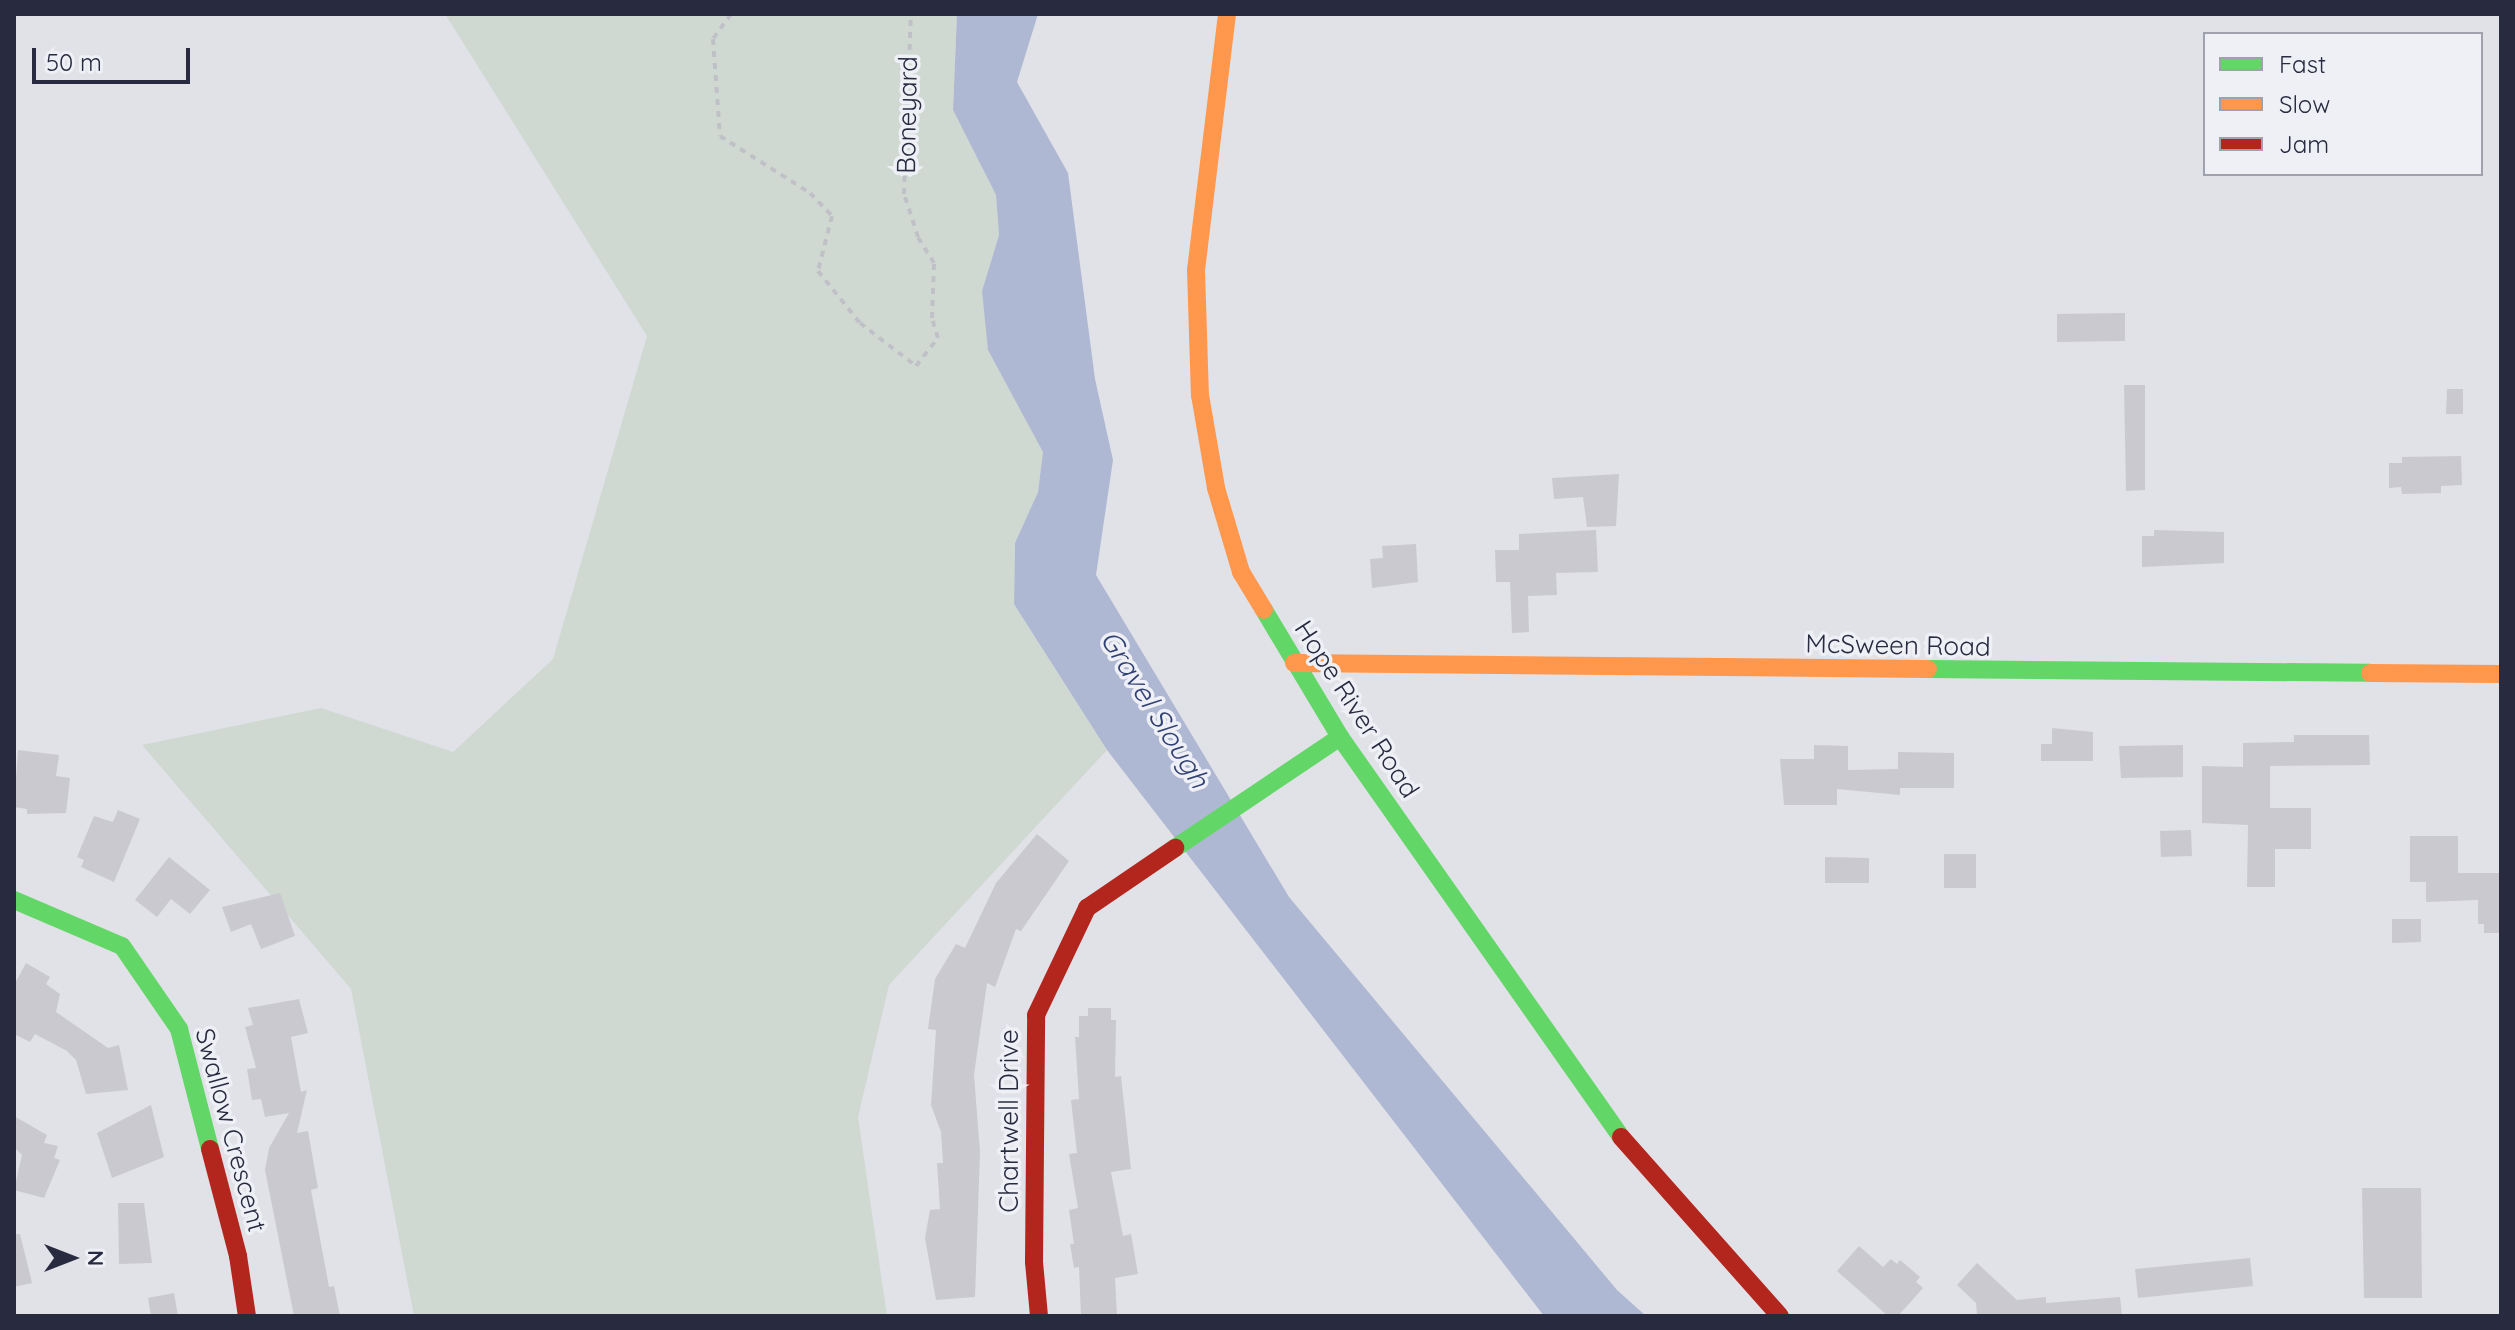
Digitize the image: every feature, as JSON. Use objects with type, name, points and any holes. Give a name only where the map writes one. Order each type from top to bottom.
[{"type":"street","name":"Hope River Road","points":[[1227,14],[1196,270],[1200,395],[1216,488],[1241,572],[1340,737],[1600,1113],[1780,1316]]},
{"type":"street","name":"McSween Road","points":[[1294,663],[2501,674]]},
{"type":"street","name":"Chartwell Drive","points":[[1039,1316],[1034,1262],[1036,1015],[1087,908],[1123,879],[1340,737]]},
{"type":"street","name":"Swallow Crescent","points":[[14,900],[122,946],[179,1029],[238,1256],[247,1316]]},
{"type":"path","name":"Boneyard","points":[[731,14],[713,39],[720,136],[810,193],[832,216],[818,271],[860,323],[916,366],[938,338],[932,318],[934,263],[918,237],[904,194],[911,14]]},
{"type":"shaded area","points":[[445,14],[957,14],[953,110],[996,195],[999,235],[982,291],[1043,452],[1038,492],[1015,543],[1014,604],[1107,750],[889,985],[858,1117],[887,1316],[414,1316],[351,989],[142,745],[321,708],[453,752],[553,659],[647,336]]},
{"type":"water","name":"Gravel Slough","points":[[957,14],[1038,14],[1017,82],[1068,173],[1095,379],[1113,460],[1096,575],[1289,897],[1617,1290],[1646,1316],[1544,1316],[1107,750],[1014,604],[1015,543],[1038,492],[1043,452],[988,350],[982,291],[999,235],[996,195],[953,110]]},
{"type":"building","points":[[2125,313],[2125,341],[2057,342],[2057,314]]},
{"type":"building","points":[[2124,385],[2145,385],[2145,490],[2126,491]]},
{"type":"building","points":[[2447,389],[2463,389],[2463,414],[2446,414]]},
{"type":"building","points":[[2461,456],[2462,485],[2441,486],[2441,493],[2402,494],[2401,487],[2389,488],[2389,463],[2402,463],[2402,457]]},
{"type":"building","points":[[1619,474],[1616,526],[1587,527],[1583,497],[1554,499],[1552,478]]},
{"type":"building","points":[[1596,530],[1598,572],[1556,573],[1557,595],[1528,596],[1529,632],[1512,633],[1510,582],[1496,582],[1495,550],[1519,550],[1519,534]]},
{"type":"building","points":[[2154,530],[2224,532],[2224,563],[2142,567],[2142,536],[2154,536]]},
{"type":"building","points":[[1416,544],[1418,582],[1372,588],[1370,559],[1383,558],[1382,546]]},
{"type":"building","points":[[2052,728],[2093,732],[2093,761],[2041,761],[2041,744],[2052,744]]},
{"type":"building","points":[[2294,735],[2369,735],[2370,765],[2270,766],[2270,808],[2311,808],[2311,849],[2275,849],[2275,887],[2247,887],[2248,825],[2202,823],[2202,766],[2243,767],[2243,743],[2294,742]]},
{"type":"building","points":[[1814,745],[1848,746],[1848,770],[1898,769],[1898,752],[1954,753],[1954,788],[1900,788],[1900,795],[1837,789],[1837,805],[1784,805],[1780,759],[1814,759]]},
{"type":"building","points":[[2183,745],[2183,777],[2121,778],[2119,746]]},
{"type":"building","points":[[18,750],[59,755],[56,776],[70,778],[66,813],[27,814],[27,809],[14,807]]},
{"type":"building","points":[[118,810],[140,819],[114,882],[81,867],[84,860],[77,857],[94,816],[113,822]]},
{"type":"building","points":[[2191,830],[2192,856],[2161,857],[2160,831]]},
{"type":"building","points":[[1037,834],[1069,861],[1021,931],[1016,929],[995,987],[987,983],[974,1075],[980,1152],[975,1297],[936,1300],[925,1238],[930,1210],[940,1209],[937,1163],[943,1163],[941,1132],[931,1105],[936,1030],[928,1029],[935,979],[956,944],[965,948],[996,883]]},
{"type":"building","points":[[2410,836],[2458,836],[2458,873],[2501,873],[2501,933],[2484,933],[2484,924],[2478,924],[2478,900],[2426,902],[2426,882],[2410,882]]},
{"type":"building","points":[[1944,854],[1976,854],[1976,888],[1944,888]]},
{"type":"building","points":[[169,857],[210,890],[190,914],[171,899],[157,917],[135,900]]},
{"type":"building","points":[[1825,857],[1869,858],[1869,883],[1825,883]]},
{"type":"building","points":[[280,893],[295,936],[261,949],[251,924],[231,932],[222,907]]},
{"type":"building","points":[[2392,919],[2421,919],[2421,942],[2392,943]]},
{"type":"building","points":[[26,963],[50,977],[46,984],[60,994],[56,1012],[108,1048],[119,1045],[128,1090],[86,1094],[76,1060],[67,1051],[35,1034],[30,1042],[14,1034],[14,985]]},
{"type":"building","points":[[299,999],[308,1033],[291,1037],[301,1092],[307,1090],[297,1133],[308,1131],[318,1188],[311,1190],[329,1287],[334,1286],[340,1316],[294,1316],[265,1170],[269,1148],[289,1113],[265,1117],[261,1099],[252,1100],[247,1069],[256,1068],[245,1027],[253,1025],[248,1008]]},
{"type":"building","points":[[1088,1008],[1111,1008],[1111,1020],[1116,1020],[1115,1077],[1121,1076],[1131,1169],[1111,1172],[1123,1236],[1131,1234],[1138,1274],[1115,1278],[1117,1316],[1081,1316],[1079,1267],[1074,1268],[1070,1244],[1074,1244],[1069,1210],[1078,1208],[1069,1154],[1077,1153],[1071,1100],[1079,1099],[1075,1037],[1079,1037],[1079,1016],[1088,1016]]},
{"type":"building","points":[[151,1105],[164,1157],[112,1178],[97,1133]]},
{"type":"building","points":[[14,1116],[47,1135],[44,1143],[58,1146],[54,1158],[60,1160],[44,1198],[14,1190],[22,1155],[14,1147]]},
{"type":"building","points":[[2362,1188],[2421,1188],[2422,1298],[2364,1298]]},
{"type":"building","points":[[118,1203],[144,1203],[152,1263],[119,1264]]},
{"type":"building","points":[[14,1234],[20,1234],[32,1283],[14,1287]]},
{"type":"building","points":[[1859,1246],[1883,1267],[1891,1259],[1897,1264],[1900,1260],[1920,1277],[1916,1282],[1923,1288],[1898,1316],[1888,1316],[1837,1271]]},
{"type":"building","points":[[2250,1258],[2253,1286],[2138,1298],[2135,1269]]},
{"type":"building","points":[[1977,1263],[2017,1300],[2046,1297],[2046,1303],[2120,1297],[2122,1316],[1977,1316],[1976,1303],[1957,1285]]},
{"type":"building","points":[[174,1293],[178,1316],[151,1316],[148,1298]]},
{"type":"traffic: fast","points":[[1264,610],[1340,737],[1621,1137]]},
{"type":"traffic: fast","points":[[1928,669],[2370,673]]},
{"type":"traffic: fast","points":[[1175,848],[1340,737]]},
{"type":"traffic: fast","points":[[14,900],[122,946],[179,1029],[210,1149]]},
{"type":"traffic: slow","points":[[1227,14],[1196,270],[1200,395],[1216,488],[1241,572],[1264,610]]},
{"type":"traffic: slow","points":[[1294,663],[1928,669]]},
{"type":"traffic: slow","points":[[2370,673],[2501,674]]},
{"type":"traffic: jam","points":[[1039,1316],[1034,1262],[1036,1015],[1087,908],[1175,848]]},
{"type":"traffic: jam","points":[[1621,1137],[1780,1316]]},
{"type":"traffic: jam","points":[[210,1149],[238,1256],[247,1316]]}]
